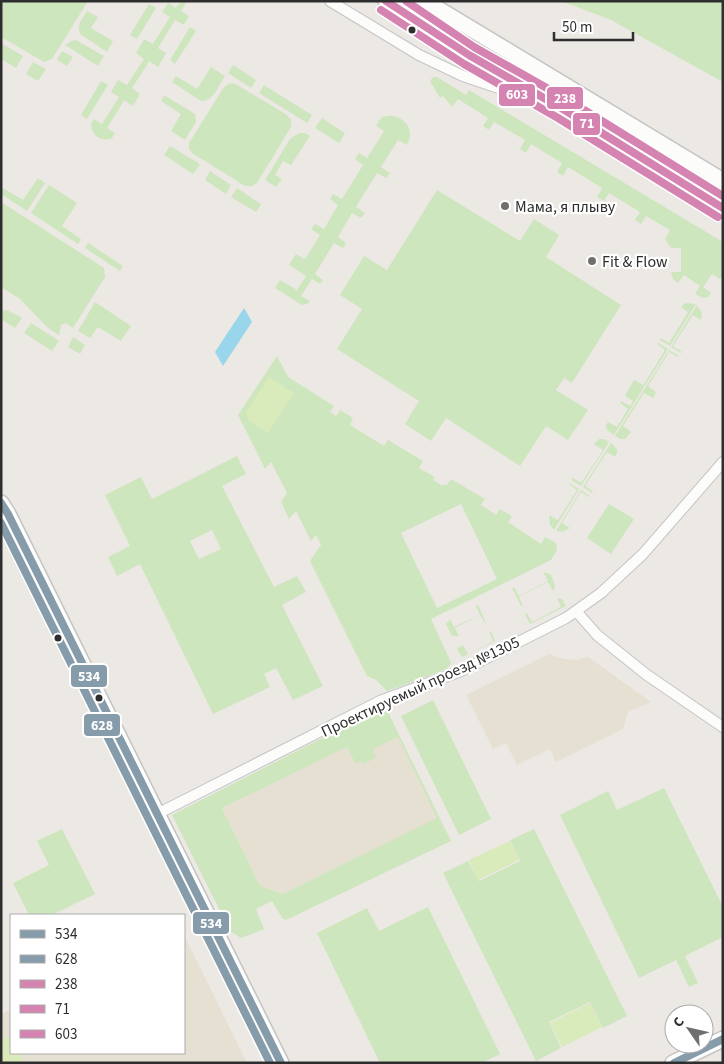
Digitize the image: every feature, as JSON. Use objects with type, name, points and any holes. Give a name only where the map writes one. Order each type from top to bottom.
[{"type":"main road","points":[[386,1],[420,21],[468,55],[563,109],[723,208]]},
{"type":"main road","points":[[425,1],[723,180]]},
{"type":"main road","points":[[4,511],[158,814],[281,1063]]},
{"type":"main road","points":[[674,1063],[723,1039]]},
{"type":"street","points":[[330,1],[420,55],[463,76],[563,109]]},
{"type":"street","name":"Проектируемый проезд №1305","points":[[158,814],[380,701],[461,671],[576,611],[601,593],[644,554],[723,462]]},
{"type":"street","points":[[576,611],[597,635],[640,669],[723,727]]},
{"type":"shaded area","points":[[549,654],[564,659],[576,660],[588,657],[651,702],[628,712],[623,729],[556,762],[550,749],[517,765],[506,743],[493,749],[466,695]]},
{"type":"shaded area","points":[[398,737],[438,818],[283,894],[260,886],[222,808],[347,747],[355,763],[361,760],[363,764],[372,749]]},
{"type":"shaded area","points":[[185,937],[247,1063],[1,1063],[1,1014],[10,1010],[10,1054],[185,1054]]},
{"type":"green space","points":[[1,1],[88,1],[52,59],[44,62],[1,37]]},
{"type":"green space","points":[[181,1],[187,1],[181,11],[189,16],[184,25],[175,20],[158,48],[166,53],[158,67],[149,61],[132,88],[140,94],[133,106],[124,100],[107,128],[115,133],[112,138],[104,139],[98,137],[93,132],[91,124],[94,119],[102,124],[119,97],[111,92],[118,80],[127,85],[144,59],[136,53],[144,39],[153,44],[170,17],[162,12],[168,3],[176,8]]},
{"type":"green space","points":[[561,1],[723,1],[723,82],[611,20]]},
{"type":"green space","points":[[149,4],[156,8],[137,39],[130,35]]},
{"type":"green space","points":[[87,11],[98,17],[91,28],[113,41],[107,52],[80,34],[79,25]]},
{"type":"green space","points":[[190,27],[196,31],[175,64],[170,60]]},
{"type":"green space","points":[[76,40],[104,56],[98,66],[65,45]]},
{"type":"green space","points":[[1,43],[23,56],[16,68],[1,59]]},
{"type":"green space","points":[[62,51],[73,57],[67,66],[57,60]]},
{"type":"green space","points":[[33,62],[46,69],[38,81],[26,74]]},
{"type":"green space","points":[[233,65],[256,80],[251,88],[228,73]]},
{"type":"green space","points":[[211,67],[225,76],[212,96],[205,101],[201,101],[172,82],[176,76],[197,89]]},
{"type":"green space","points":[[433,77],[437,77],[466,95],[469,90],[723,242],[723,277],[720,279],[712,274],[703,287],[711,293],[708,297],[703,298],[695,294],[700,286],[684,275],[678,283],[673,279],[671,272],[681,272],[681,248],[671,248],[665,239],[670,230],[646,216],[641,224],[635,220],[640,212],[609,193],[604,201],[597,197],[602,188],[568,167],[563,176],[557,172],[562,163],[531,144],[526,153],[520,149],[525,140],[494,122],[489,130],[483,126],[488,118],[458,99],[452,107],[443,96],[440,98],[430,81]]},
{"type":"green space","points":[[101,81],[108,85],[87,119],[81,115]]},
{"type":"green space","points":[[230,83],[236,84],[287,115],[291,120],[291,127],[257,183],[252,186],[245,186],[192,153],[189,149],[189,143],[224,87]]},
{"type":"green space","points":[[264,85],[312,115],[307,123],[259,93]]},
{"type":"green space","points":[[164,95],[195,114],[196,122],[185,140],[171,131],[181,114],[161,101]]},
{"type":"green space","points":[[386,116],[398,117],[409,128],[410,133],[407,145],[398,140],[381,167],[390,173],[386,178],[377,173],[356,207],[365,213],[361,218],[352,213],[338,237],[346,243],[343,248],[334,243],[315,274],[323,280],[320,284],[312,279],[301,296],[310,301],[302,305],[275,288],[280,280],[297,290],[306,276],[289,265],[296,254],[304,259],[307,256],[320,235],[311,229],[315,224],[324,229],[338,205],[330,199],[333,194],[342,199],[363,165],[355,159],[359,153],[367,158],[384,131],[376,126],[381,118]]},
{"type":"green space","points":[[322,118],[345,133],[339,143],[315,128]]},
{"type":"green space","points":[[299,133],[305,133],[310,136],[291,165],[283,161],[275,175],[282,179],[276,187],[265,180],[290,139]]},
{"type":"green space","points":[[170,146],[200,164],[193,174],[164,155]]},
{"type":"green space","points":[[210,171],[231,185],[226,194],[205,180]]},
{"type":"green space","points":[[38,178],[45,183],[27,211],[1,194],[1,187],[23,200]]},
{"type":"green space","points":[[49,185],[77,203],[62,226],[81,239],[78,244],[31,213]]},
{"type":"green space","points":[[237,188],[261,204],[256,212],[231,197]]},
{"type":"green space","points":[[437,190],[520,241],[534,219],[559,235],[546,257],[621,305],[572,383],[564,378],[556,390],[588,410],[568,440],[546,426],[520,466],[446,418],[431,441],[405,424],[419,401],[337,349],[362,309],[340,295],[364,256],[387,270]]},
{"type":"green space","points":[[1,202],[104,268],[105,277],[73,328],[66,323],[61,325],[59,335],[48,328],[20,299],[1,287]]},
{"type":"green space","points":[[88,243],[123,266],[120,271],[85,248]]},
{"type":"green space","points":[[95,302],[131,326],[121,341],[98,327],[90,338],[78,331]]},
{"type":"green space","points":[[686,303],[696,304],[670,346],[660,340],[661,338],[669,343],[688,312],[681,307]]},
{"type":"green space","points":[[697,305],[702,313],[701,320],[693,315],[673,346],[681,353],[671,347]]},
{"type":"green space","points":[[7,310],[22,318],[15,328],[1,319],[1,311]]},
{"type":"green space","points":[[31,323],[59,341],[52,351],[24,333]]},
{"type":"green space","points":[[73,337],[85,345],[80,354],[68,347]]},
{"type":"green space","points":[[658,343],[668,349],[614,435],[607,430],[606,425],[608,422],[617,427],[628,409],[620,403],[621,401],[630,406],[633,401],[625,396],[634,380],[643,385],[665,350]]},
{"type":"green space","points":[[669,350],[679,356],[669,352],[648,386],[656,392],[653,398],[644,393],[623,426],[631,432],[625,439],[620,439],[615,436]]},
{"type":"green space","points":[[277,356],[288,377],[334,406],[330,412],[336,416],[340,410],[353,418],[350,425],[384,446],[388,440],[423,461],[419,468],[435,477],[433,480],[443,486],[444,484],[447,485],[451,479],[485,499],[481,505],[496,515],[500,509],[512,516],[508,522],[541,544],[545,537],[556,543],[557,550],[551,560],[431,619],[451,663],[447,669],[387,691],[376,680],[367,676],[310,561],[321,545],[316,535],[311,541],[296,511],[289,519],[281,502],[287,493],[271,462],[265,469],[238,415]],"holes":[[[461,504],[497,579],[437,608],[401,533]]]},
{"type":"green space","points":[[269,377],[294,393],[268,433],[249,421],[246,412]]},
{"type":"green space","points":[[599,439],[609,442],[581,486],[571,480],[573,478],[581,483],[603,450],[594,444]]},
{"type":"green space","points":[[611,443],[617,449],[617,453],[615,457],[607,452],[585,486],[593,491],[592,493],[583,487]]},
{"type":"green space","points":[[237,456],[246,474],[222,486],[274,587],[297,576],[306,592],[282,605],[323,686],[293,700],[276,668],[264,674],[270,687],[213,714],[140,564],[117,576],[108,557],[130,546],[105,495],[141,477],[152,499]],"holes":[[[212,530],[221,549],[199,559],[190,541]]]},
{"type":"green space","points":[[569,483],[579,489],[554,530],[550,525],[549,515],[558,520],[577,490]]},
{"type":"green space","points":[[581,490],[590,496],[581,492],[562,523],[570,528],[562,532],[556,531]]},
{"type":"green space","points":[[609,504],[634,519],[611,554],[587,538]]},
{"type":"green space","points":[[543,572],[550,574],[555,585],[553,591],[548,582],[519,597],[523,606],[521,606],[512,588],[514,587],[519,596],[548,581]]},
{"type":"green space","points":[[557,598],[562,599],[566,606],[530,624],[525,614],[527,613],[532,622],[561,607]]},
{"type":"green space","points":[[478,605],[486,623],[476,606]]},
{"type":"green space","points":[[480,615],[455,628],[459,636],[452,636],[446,624],[450,619],[454,627]]},
{"type":"green space","points":[[491,631],[495,641],[462,657],[457,649],[463,645],[468,654],[493,641],[489,632]]},
{"type":"green space","points":[[433,700],[491,819],[459,835],[401,716]]},
{"type":"green space","points":[[385,706],[451,841],[286,920],[282,918],[272,901],[256,909],[264,929],[241,938],[230,931],[172,815]],"holes":[[[398,737],[437,818],[283,894],[260,886],[222,808],[347,747],[355,763],[361,761],[363,764],[376,758],[373,749]]]},
{"type":"green space","points":[[664,788],[723,907],[723,937],[685,956],[698,983],[689,987],[676,960],[639,978],[560,815],[608,791],[617,810]]},
{"type":"green space","points":[[62,829],[95,894],[54,914],[28,914],[13,883],[49,865],[37,841]]},
{"type":"green space","points":[[534,829],[627,1016],[603,1028],[590,1002],[549,1022],[561,1048],[536,1061],[443,873],[468,861],[479,881],[520,861],[510,840]]},
{"type":"green space","points":[[510,841],[519,860],[478,880],[469,860]]},
{"type":"green space","points":[[428,907],[500,1054],[482,1063],[380,1063],[317,933],[367,908],[379,931]]},
{"type":"green space","points":[[590,1003],[602,1027],[562,1047],[550,1023]]},
{"type":"green space","points":[[10,1036],[10,1054],[20,1054],[24,1063],[1,1063],[1,1040]]},
{"type":"water","points":[[244,308],[252,322],[223,366],[215,352]]},
{"type":"transit line","name":"71","points":[[386,1],[469,55],[563,109],[723,208]]},
{"type":"transit line","name":"238","points":[[406,1],[474,47],[568,100],[723,196]]},
{"type":"transit line","name":"603","points":[[381,10],[464,64],[558,118],[718,217]]},
{"type":"transit line","name":"534","points":[[1,503],[281,1063]]},
{"type":"transit line","name":"628","points":[[1,523],[270,1063]]},
{"type":"transit line","name":"534","points":[[674,1063],[723,1039]]},
{"type":"place","name":"Мама, я плыву","points":[[505,206]]},
{"type":"place","name":"Fit & Flow","points":[[592,261]]}]
